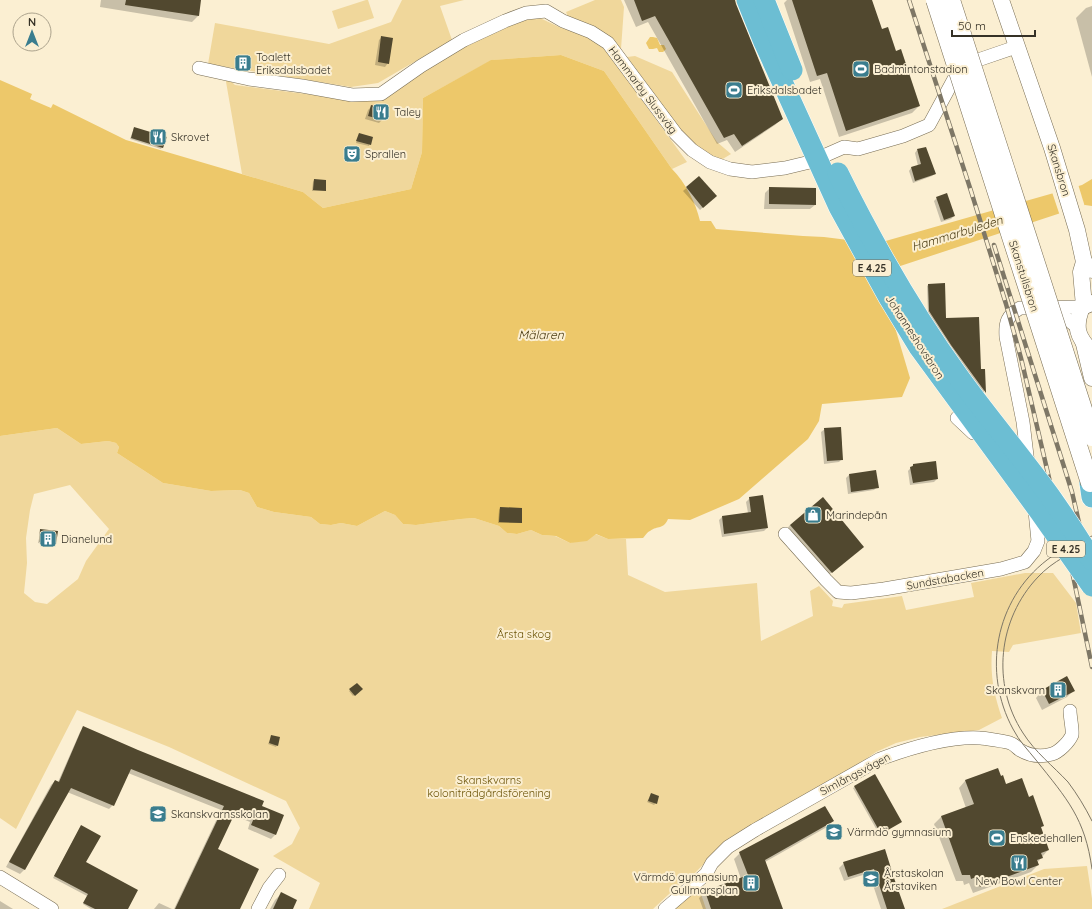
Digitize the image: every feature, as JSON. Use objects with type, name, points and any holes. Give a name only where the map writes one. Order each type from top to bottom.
[{"type":"highway","name":"Johanneshovsbron","points":[[748,0],[764,42],[839,207],[859,246],[919,347],[1046,506],[1092,560]]},
{"type":"highway","name":"Johanneshovsbron","points":[[764,0],[777,35],[827,151],[873,242],[930,336],[1046,506],[1092,586]]},
{"type":"highway","points":[[1046,506],[1079,527],[1092,545]]},
{"type":"highway","points":[[1046,506],[1092,603]]},
{"type":"main road","name":"Skanstullsbron","points":[[935,0],[1091,490]]},
{"type":"main road","name":"Skanstullsbron","points":[[951,0],[1092,437]]},
{"type":"street","name":"Skansbron","points":[[1001,1],[1052,148],[1088,266],[1081,272],[1086,305],[1078,319],[1077,327]]},
{"type":"street","name":"Hammarby Slussväg","points":[[200,68],[249,79],[302,86],[352,95],[381,94],[421,66],[464,40],[504,21],[526,13],[546,11],[563,21],[591,32],[608,43],[676,134],[692,150],[710,162],[730,169],[752,172],[785,168],[810,162],[844,148],[858,149],[903,136],[929,125],[955,77],[978,60],[1016,47]]},
{"type":"street","name":"Sundstabacken","points":[[785,534],[838,592],[851,593],[884,589],[1001,569],[1025,562],[1034,551],[1038,541],[1038,525],[1023,422],[1006,337],[1005,325],[1011,314],[1020,308],[1086,305]]},
{"type":"street","name":"Sundstabacken","points":[[1044,308],[1067,319],[1077,327]]},
{"type":"street","points":[[1077,327],[1079,336],[1088,348],[1092,378]]},
{"type":"street","points":[[957,418],[992,451],[1009,460],[1028,461]]},
{"type":"street","name":"Simlångsvägen","points":[[665,909],[706,874],[712,863],[728,847],[880,759],[900,751],[922,746],[949,740],[973,738],[1009,742],[1022,751],[1035,756],[1054,754],[1072,735],[1070,711]]},
{"type":"street","points":[[258,909],[269,888],[279,874]]},
{"type":"street","points":[[0,877],[52,909]]},
{"type":"green space","points":[[368,0],[374,18],[338,29],[332,11]]},
{"type":"green space","points":[[402,0],[464,0],[440,6],[452,40],[378,83],[351,87],[208,64],[215,23],[329,44],[391,22]]},
{"type":"green space","points":[[595,0],[621,0],[624,7],[621,49],[608,36],[569,19],[566,12]]},
{"type":"green space","points":[[540,18],[561,28],[587,36],[602,45],[687,162],[672,169],[604,71],[561,55],[492,60],[423,98],[422,152],[411,189],[323,208],[303,192],[242,174],[225,76],[235,85],[338,98],[378,100],[420,71],[465,47],[519,21]]},
{"type":"green space","points":[[635,56],[672,72],[717,142],[731,154],[721,160],[711,156],[686,136],[627,57]]},
{"type":"green space","name":"Årsta skog","points":[[57,428],[81,444],[108,441],[116,443],[119,447],[117,453],[163,483],[211,491],[240,490],[249,493],[257,507],[274,512],[311,517],[320,524],[331,525],[341,523],[357,526],[385,511],[395,515],[403,524],[416,525],[474,518],[499,526],[507,533],[517,534],[531,530],[542,535],[555,536],[570,543],[595,534],[608,539],[626,539],[628,575],[665,592],[757,583],[761,641],[813,616],[810,591],[819,586],[833,601],[832,606],[842,608],[844,604],[902,596],[906,610],[974,597],[971,583],[1025,573],[1053,573],[1076,603],[1081,633],[1013,645],[1009,652],[992,651],[993,685],[1002,718],[979,730],[920,737],[896,743],[876,752],[826,787],[729,838],[694,874],[682,882],[653,909],[309,909],[320,883],[273,856],[292,844],[300,828],[286,801],[169,747],[77,710],[16,829],[0,818],[0,436]],"holes":[[[70,485],[109,529],[86,561],[78,579],[47,604],[35,602],[24,593],[27,563],[26,538],[34,494]]]},
{"type":"green space","points":[[1087,866],[1092,909],[942,909],[1044,869]]},
{"type":"green space","points":[[699,888],[706,909],[674,909]]},
{"type":"water","points":[[650,37],[657,38],[660,45],[664,45],[666,49],[663,52],[659,52],[657,48],[649,49],[646,43]]},
{"type":"water","name":"Mälaren","points":[[561,55],[604,71],[672,169],[686,186],[696,207],[700,221],[711,221],[716,229],[848,240],[854,250],[1082,185],[1092,179],[1092,206],[1085,205],[870,276],[891,314],[910,378],[902,397],[822,404],[819,421],[808,439],[739,499],[690,520],[668,519],[664,525],[653,529],[643,538],[608,539],[596,534],[587,541],[570,543],[556,536],[542,535],[531,530],[517,534],[507,533],[499,526],[474,518],[416,525],[403,524],[395,515],[385,511],[357,526],[341,523],[331,525],[320,524],[311,517],[274,512],[257,507],[249,493],[240,490],[211,491],[163,483],[117,453],[119,447],[116,443],[108,441],[81,444],[57,428],[0,436],[0,80],[32,94],[30,99],[51,108],[53,104],[126,140],[303,192],[323,208],[411,189],[422,152],[423,98],[491,60]]},
{"type":"pier","points":[[1078,184],[1085,207],[1060,216],[1052,192]]},
{"type":"building","points":[[126,0],[201,0],[199,16],[125,5]]},
{"type":"building","name":"Eriksdalsbadet","points":[[634,0],[735,0],[783,119],[742,146],[734,134],[724,138],[655,16],[642,21]]},
{"type":"building","name":"Badmintonstadion","points":[[792,0],[872,0],[882,29],[888,27],[896,51],[901,49],[920,106],[846,131],[827,73],[817,76]]},
{"type":"building","points":[[381,36],[393,38],[389,64],[378,62]]},
{"type":"building","points":[[371,105],[386,109],[383,120],[368,116]]},
{"type":"building","points":[[134,127],[167,137],[163,148],[131,138]]},
{"type":"building","points":[[359,133],[373,137],[371,145],[356,141]]},
{"type":"building","points":[[926,147],[936,174],[915,181],[911,167],[921,164],[917,149]]},
{"type":"building","points":[[699,176],[717,196],[703,208],[686,187]]},
{"type":"building","points":[[314,179],[326,180],[326,191],[313,190]]},
{"type":"building","points":[[769,187],[816,188],[816,205],[769,204]]},
{"type":"building","points":[[947,193],[955,216],[944,220],[936,197]]},
{"type":"building","points":[[945,283],[946,318],[979,317],[981,369],[985,369],[986,393],[951,345],[929,311],[928,284]]},
{"type":"building","points":[[841,427],[843,460],[827,461],[824,428]]},
{"type":"building","points":[[936,461],[938,479],[913,483],[910,467],[913,466],[913,464]]},
{"type":"building","points":[[876,470],[879,488],[851,492],[849,474]]},
{"type":"building","points":[[763,495],[768,528],[724,534],[722,516],[751,512],[749,497]]},
{"type":"building","points":[[823,497],[864,547],[832,573],[790,525]]},
{"type":"building","points":[[500,507],[522,508],[522,523],[499,522]]},
{"type":"building","name":"Dianelund","points":[[40,529],[58,531],[56,544],[39,542]]},
{"type":"building","name":"Skanskvarn","points":[[1067,676],[1075,691],[1049,704],[1042,690]]},
{"type":"building","points":[[357,683],[363,689],[355,696],[349,689]]},
{"type":"building","points":[[83,726],[264,801],[262,806],[284,815],[276,835],[251,825],[254,818],[236,811],[218,849],[259,869],[240,909],[175,909],[224,806],[131,769],[114,806],[71,788],[25,870],[9,862],[55,780],[59,782]]},
{"type":"building","points":[[271,735],[280,737],[278,746],[269,743]]},
{"type":"building","name":"Enskedehallen","points":[[998,768],[1001,776],[1003,775],[1006,784],[1022,778],[1029,797],[1033,795],[1044,826],[1041,827],[1049,850],[1041,853],[1043,858],[1037,860],[1039,865],[980,887],[976,877],[971,879],[970,875],[962,875],[941,816],[974,804],[965,780]]},
{"type":"building","points":[[875,774],[902,822],[881,834],[854,786]]},
{"type":"building","points":[[651,793],[659,796],[657,804],[648,801]]},
{"type":"building","points":[[825,806],[834,821],[765,860],[783,909],[711,909],[705,891],[748,875],[739,852]]},
{"type":"building","points":[[81,825],[101,836],[86,862],[138,890],[128,909],[95,909],[83,903],[88,894],[54,876]]},
{"type":"building","points":[[885,849],[905,909],[887,909],[874,869],[848,877],[843,862]]},
{"type":"building","points":[[281,892],[297,900],[293,909],[273,909]]},
{"type":"tram line","points":[[1092,536],[1069,546],[1047,560],[1029,576],[1015,595],[1005,616],[999,638],[996,661],[998,684],[1003,707],[1013,729],[1057,786],[1073,810],[1085,836],[1092,869]]},
{"type":"tram line","points":[[1092,544],[1070,554],[1050,566],[1038,577],[1025,594],[1014,612],[1007,632],[1003,673],[1006,694],[1013,714],[1023,733],[1039,753],[1068,782],[1092,821]]},
{"type":"railway","points":[[909,0],[971,191],[1021,358],[1057,512],[1066,542],[1092,667]]},
{"type":"railway","points":[[994,245],[1072,492],[1092,580]]},
{"type":"place","name":"Toalett Eriksdalsbadet","points":[[243,63]]},
{"type":"place","name":"Badmintonstadion","points":[[861,69]]},
{"type":"place","name":"Eriksdalsbadet","points":[[734,90]]},
{"type":"place","name":"Taley","points":[[381,112]]},
{"type":"place","name":"Skrovet","points":[[158,137]]},
{"type":"place","name":"Sprallen","points":[[352,154]]},
{"type":"place","name":"Marindepån","points":[[813,515]]},
{"type":"place","name":"Dianelund","points":[[48,539]]},
{"type":"place","name":"Skanskvarn","points":[[1058,690]]},
{"type":"place","name":"Skanskvarnsskolan","points":[[158,814]]},
{"type":"place","name":"Värmdö gymnasium","points":[[834,832]]},
{"type":"place","name":"Enskedehallen","points":[[997,838]]},
{"type":"place","name":"New Bowl Center","points":[[1019,863]]},
{"type":"place","name":"Årstaskolan Årstaviken","points":[[871,879]]},
{"type":"place","name":"Värmdö gymnasium Gullmarsplan","points":[[751,883]]},
{"type":"water label","name":"Hammarbyleden","points":[[957,233]]},
{"type":"park label","name":"Skanskvarns koloniträdgårdsförening","points":[[489,786]]}]
